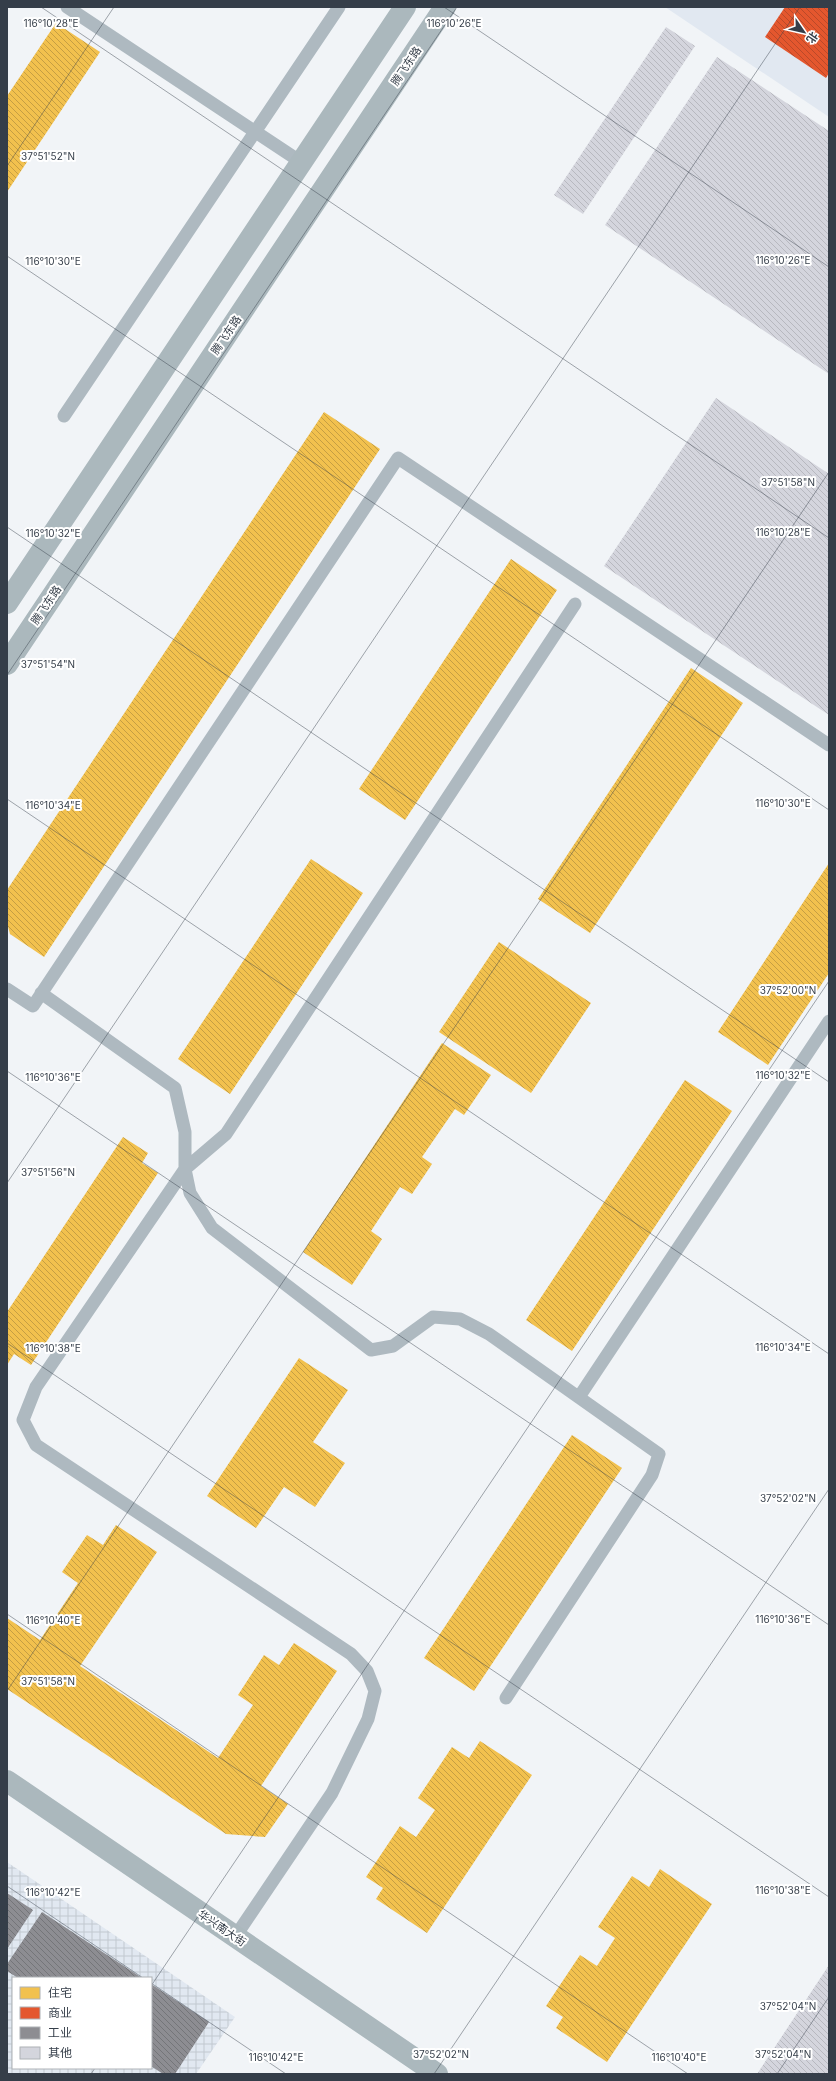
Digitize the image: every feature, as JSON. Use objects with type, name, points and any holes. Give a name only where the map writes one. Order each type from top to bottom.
[{"type":"street","points":[[7,603],[405,7]]},
{"type":"street","name":"腾飞东路","points":[[7,664],[445,7]]},
{"type":"street","name":"华兴南大街","points":[[7,1781],[437,2074]]},
{"type":"lane","points":[[67,7],[301,162]]},
{"type":"lane","points":[[64,416],[339,7]]},
{"type":"lane","points":[[7,989],[33,1006],[398,458],[829,745]]},
{"type":"lane","points":[[235,1936],[332,1793],[368,1719],[374,1691],[367,1671],[351,1654],[36,1445],[23,1420],[36,1387],[185,1169],[226,1134],[575,604]]},
{"type":"lane","points":[[42,993],[175,1088],[185,1132],[185,1169],[190,1193],[212,1228],[371,1350],[393,1346],[433,1317],[460,1319],[489,1334],[659,1454],[652,1475],[506,1698]]},
{"type":"lane","points":[[579,1397],[829,1021]]},
{"type":"shaded area","points":[[665,7],[829,7],[829,117]]},
{"type":"shaded area","points":[[7,1862],[235,2017],[196,2074],[7,2074]]},
{"type":"building: 住宅","points":[[56,23],[100,52],[7,192],[7,96]]},
{"type":"building: 住宅","points":[[324,412],[380,449],[44,957],[10,934],[7,923],[7,890]]},
{"type":"building: 住宅","points":[[511,559],[557,590],[405,820],[359,789]]},
{"type":"building: 住宅","points":[[691,668],[743,703],[590,933],[538,899]]},
{"type":"building: 住宅","points":[[311,859],[363,893],[230,1094],[178,1059]]},
{"type":"building: 住宅","points":[[829,863],[829,973],[768,1065],[718,1032]]},
{"type":"building: 住宅","points":[[499,942],[591,1003],[531,1093],[439,1032]]},
{"type":"building: 住宅","points":[[442,1043],[491,1075],[464,1115],[455,1109],[422,1157],[432,1164],[412,1194],[400,1187],[371,1231],[382,1239],[352,1285],[303,1252]]},
{"type":"building: 住宅","points":[[685,1080],[732,1111],[572,1351],[526,1320]]},
{"type":"building: 住宅","points":[[123,1137],[148,1153],[142,1163],[158,1173],[31,1365],[14,1354],[7,1365],[7,1312]]},
{"type":"building: 住宅","points":[[299,1358],[348,1390],[313,1442],[345,1463],[315,1507],[284,1487],[256,1528],[207,1496]]},
{"type":"building: 住宅","points":[[572,1435],[622,1468],[474,1691],[424,1658]]},
{"type":"building: 住宅","points":[[116,1525],[157,1552],[80,1666],[218,1758],[253,1705],[238,1695],[264,1655],[279,1665],[294,1643],[337,1671],[261,1786],[288,1804],[265,1837],[226,1834],[7,1689],[7,1618],[40,1640],[78,1583],[62,1572],[87,1535],[103,1545]]},
{"type":"building: 住宅","points":[[480,1741],[532,1775],[427,1933],[376,1899],[383,1888],[366,1877],[400,1826],[416,1837],[435,1810],[418,1798],[452,1747],[469,1758]]},
{"type":"building: 住宅","points":[[660,1869],[712,1904],[607,2062],[556,2028],[563,2017],[546,2006],[580,1955],[597,1966],[615,1938],[598,1927],[632,1876],[649,1887]]},
{"type":"building: 商业","points":[[785,7],[829,7],[829,73],[826,78],[765,37]]},
{"type":"building: 工业","points":[[7,1893],[33,1910],[7,1949]]},
{"type":"building: 工业","points":[[42,1912],[140,1977],[16,1977],[7,1971],[7,1964]]},
{"type":"building: 工业","points":[[152,1985],[209,2022],[175,2074],[163,2074],[152,2067]]},
{"type":"building: 其他","points":[[666,27],[695,46],[583,214],[554,195]]},
{"type":"building: 其他","points":[[717,57],[829,131],[829,374],[605,225]]},
{"type":"building: 其他","points":[[716,398],[829,474],[829,715],[604,566]]},
{"type":"building: 其他","points":[[829,1965],[829,2074],[757,2074]]}]
